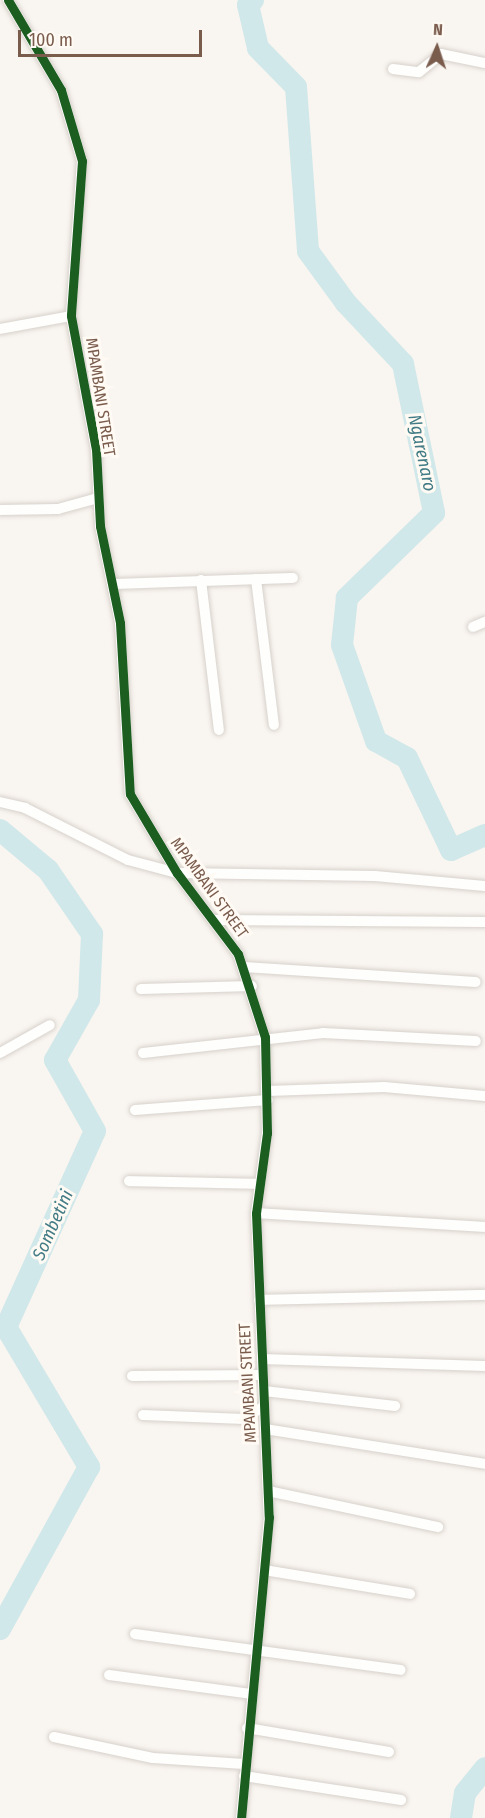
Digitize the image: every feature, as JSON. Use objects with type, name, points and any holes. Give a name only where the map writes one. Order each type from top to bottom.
[{"type":"street","name":"MPAMBANI STREET","points":[[8,0],[61,90],[82,161],[71,316],[96,449],[98,498],[128,695],[130,794],[177,873],[215,920],[244,967],[252,986],[265,1037],[268,1096],[256,1213],[268,1491],[264,1570],[244,1764],[242,1818]]},
{"type":"street","points":[[393,69],[419,72],[441,54],[485,63]]},
{"type":"street","points":[[0,329],[71,316]]},
{"type":"street","points":[[0,510],[58,509],[98,498]]},
{"type":"street","points":[[112,584],[293,578]]},
{"type":"street","points":[[256,579],[274,725]]},
{"type":"street","points":[[201,580],[219,730]]},
{"type":"street","points":[[473,627],[485,622]]},
{"type":"street","points":[[0,802],[25,808],[128,860],[177,873],[375,876],[485,886]]},
{"type":"street","points":[[215,920],[485,922]]},
{"type":"street","points":[[244,967],[476,982]]},
{"type":"street","points":[[141,988],[252,986]]},
{"type":"street","points":[[0,1053],[50,1025]]},
{"type":"street","points":[[143,1053],[265,1037],[388,1035],[476,1041]]},
{"type":"street","points":[[135,1110],[384,1087],[485,1096]]},
{"type":"street","points":[[129,1181],[260,1184]]},
{"type":"street","points":[[256,1213],[485,1227]]},
{"type":"street","points":[[259,1300],[485,1295]]},
{"type":"street","points":[[262,1359],[485,1366]]},
{"type":"street","points":[[132,1376],[262,1375]]},
{"type":"street","points":[[264,1391],[395,1406]]},
{"type":"street","points":[[143,1415],[244,1419],[264,1406]]},
{"type":"street","points":[[265,1429],[485,1464]]},
{"type":"street","points":[[268,1491],[438,1527]]},
{"type":"street","points":[[264,1570],[410,1594]]},
{"type":"street","points":[[135,1634],[401,1670]]},
{"type":"street","points":[[109,1675],[251,1694]]},
{"type":"street","points":[[247,1728],[388,1752]]},
{"type":"street","points":[[54,1737],[153,1758],[244,1764]]},
{"type":"street","points":[[244,1776],[401,1800]]},
{"type":"waterway","name":"Ngarenaro","points":[[253,0],[248,5],[258,48],[296,87],[308,251],[346,303],[403,364],[434,513],[347,598],[342,645],[376,741],[407,758],[451,850],[485,835]]},
{"type":"waterway","name":"Sombetini","points":[[0,830],[48,870],[92,934],[89,1000],[55,1060],[95,1131],[6,1327],[89,1467],[0,1629]]},
{"type":"waterway","name":"Ngarenaro","points":[[461,1818],[465,1793],[485,1768]]},
{"type":"cycle path","points":[[8,0],[61,90],[82,161],[71,316],[96,449],[100,526],[120,623],[130,794],[177,873],[238,954],[265,1037],[267,1133],[256,1213],[269,1517],[241,1818]]}]
